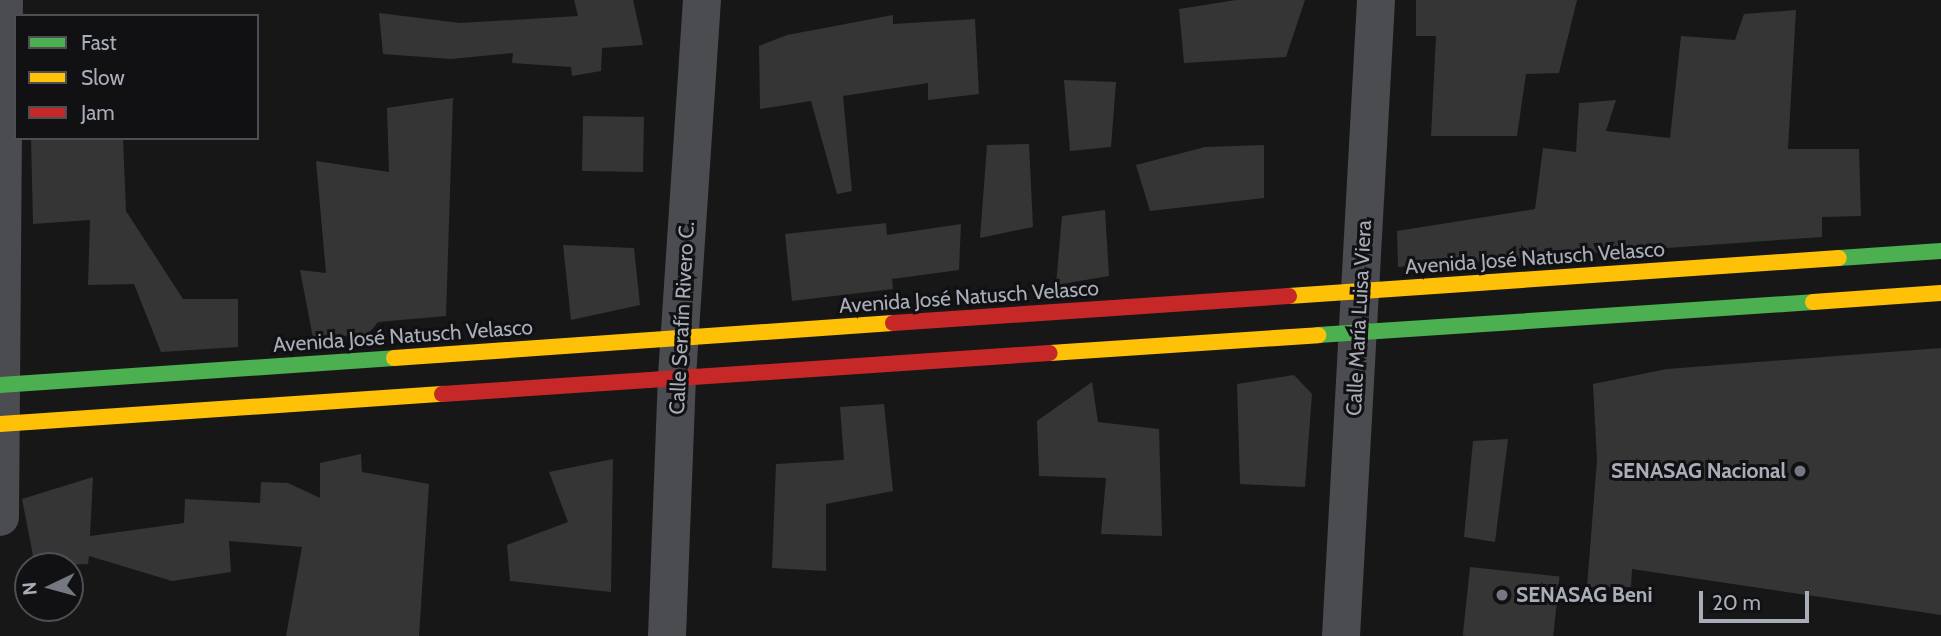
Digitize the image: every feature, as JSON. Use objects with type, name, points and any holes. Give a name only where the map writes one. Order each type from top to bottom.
[{"type":"main road","name":"Avenida José Natusch Velasco","points":[[1,385],[1941,251]]},
{"type":"main road","points":[[1,424],[677,376],[1941,293]]},
{"type":"street","points":[[0,517],[4,0]]},
{"type":"street","name":"Calle Serafín Rivero C.","points":[[667,636],[677,376],[702,0]]},
{"type":"street","name":"Calle María Luisa Viera","points":[[1341,636],[1376,0]]},
{"type":"building","points":[[574,0],[633,0],[643,45],[602,48],[601,71],[572,76],[571,67],[512,63],[513,53],[451,59],[383,54],[379,13],[460,23],[578,16]]},
{"type":"building","points":[[1236,0],[1305,0],[1286,57],[1184,63],[1179,9]]},
{"type":"building","points":[[1416,0],[1577,0],[1559,73],[1526,74],[1517,136],[1431,136],[1436,36],[1416,36]]},
{"type":"building","points":[[1796,10],[1788,149],[1859,149],[1861,216],[1822,217],[1822,237],[1398,267],[1397,231],[1535,209],[1543,148],[1576,152],[1579,103],[1616,100],[1606,131],[1670,138],[1681,36],[1735,40],[1744,14]]},
{"type":"building","points":[[893,15],[893,24],[975,19],[979,94],[928,100],[928,83],[843,96],[852,191],[837,194],[811,101],[760,109],[759,46],[787,35]]},
{"type":"building","points":[[1064,80],[1116,82],[1111,147],[1070,151]]},
{"type":"building","points":[[453,98],[446,316],[378,322],[368,334],[313,338],[300,270],[326,273],[316,161],[389,172],[387,108]]},
{"type":"building","points":[[583,116],[644,117],[643,172],[582,171]]},
{"type":"building","points":[[31,140],[123,140],[126,211],[183,299],[238,299],[238,347],[161,352],[134,284],[88,285],[90,220],[33,224]]},
{"type":"building","points":[[1029,144],[1033,227],[980,238],[987,145]]},
{"type":"building","points":[[1264,145],[1264,198],[1150,211],[1136,165],[1205,147]]},
{"type":"building","points":[[1105,210],[1109,276],[1056,285],[1062,216]]},
{"type":"building","points":[[886,223],[887,235],[961,224],[959,270],[892,279],[893,289],[792,301],[785,234]]},
{"type":"building","points":[[563,245],[634,248],[640,305],[571,320]]},
{"type":"building","name":"SENASAG Nacional","points":[[1941,348],[1941,615],[1632,569],[1631,587],[1587,587],[1597,460],[1593,384],[1667,369]]},
{"type":"building","points":[[1294,375],[1312,394],[1305,487],[1240,484],[1237,384]]},
{"type":"building","points":[[1092,382],[1098,422],[1159,429],[1162,536],[1101,534],[1106,478],[1039,476],[1037,421]]},
{"type":"building","points":[[884,404],[893,491],[826,504],[826,571],[772,568],[776,464],[844,460],[840,407]]},
{"type":"building","points":[[1508,439],[1495,542],[1464,537],[1473,441]]},
{"type":"building","points":[[361,454],[362,472],[429,484],[419,636],[286,636],[302,547],[229,541],[231,572],[172,581],[89,556],[88,564],[84,564],[84,552],[32,552],[22,499],[93,477],[90,536],[184,523],[185,499],[260,503],[261,482],[288,483],[320,498],[320,463]]},
{"type":"building","points":[[613,459],[611,592],[510,581],[507,545],[568,522],[549,472]]},
{"type":"building","name":"SENASAG Beni","points":[[1470,567],[1560,576],[1553,636],[1463,636]]},
{"type":"traffic: fast","points":[[1839,258],[1941,251]]},
{"type":"traffic: fast","points":[[1318,335],[1813,302]]},
{"type":"traffic: fast","points":[[0,385],[394,358]]},
{"type":"traffic: slow","points":[[1289,296],[1839,258]]},
{"type":"traffic: slow","points":[[1813,302],[1941,293]]},
{"type":"traffic: slow","points":[[394,358],[893,323]]},
{"type":"traffic: slow","points":[[1050,353],[1318,335]]},
{"type":"traffic: slow","points":[[0,424],[442,394]]},
{"type":"traffic: jam","points":[[893,323],[1289,296]]},
{"type":"traffic: jam","points":[[442,394],[1050,353]]},
{"type":"place","name":"SENASAG Nacional","points":[[1800,471]]},
{"type":"place","name":"SENASAG Beni","points":[[1502,595]]}]
